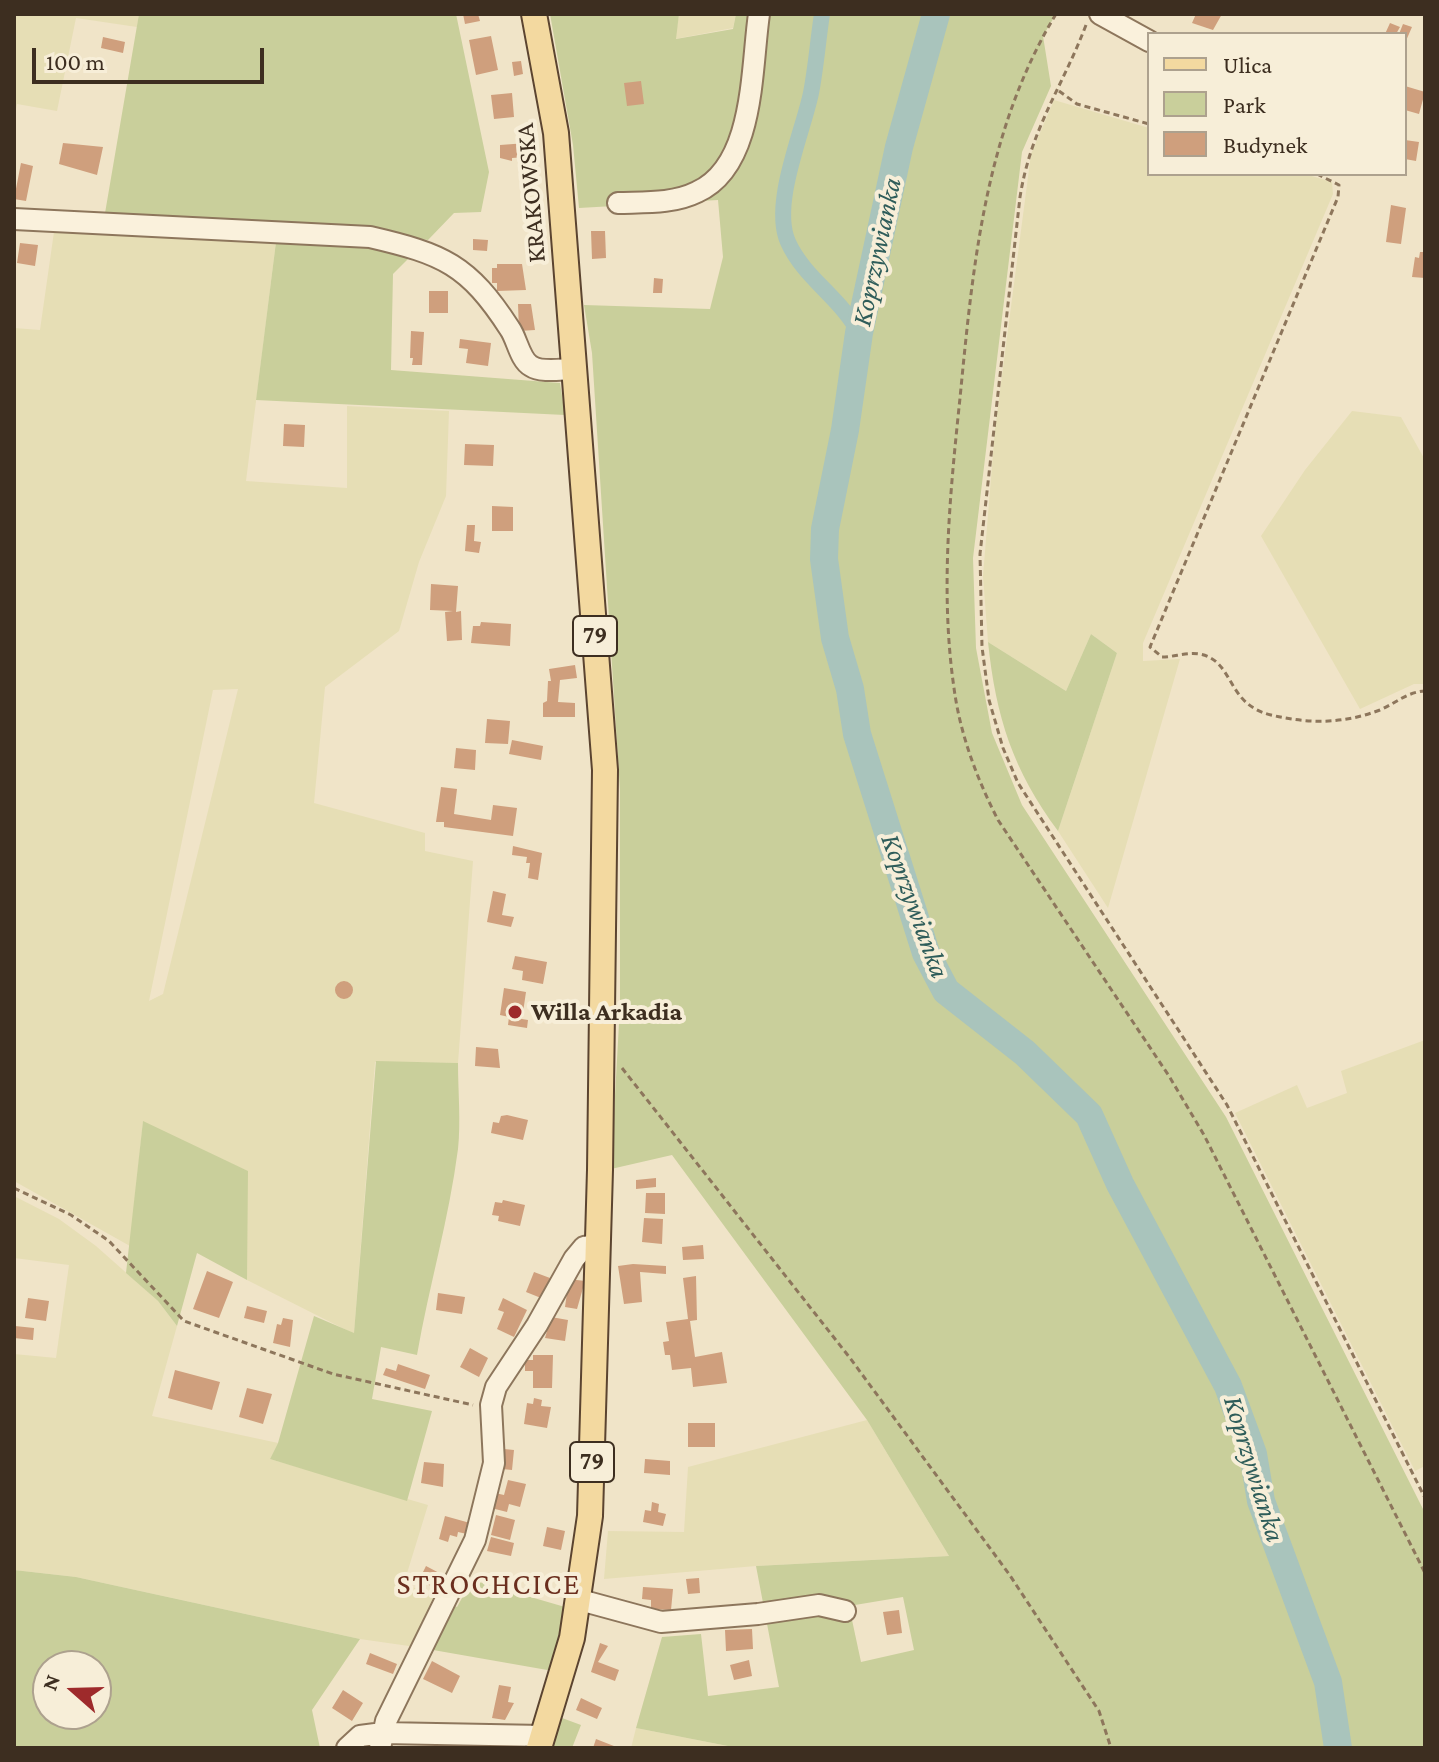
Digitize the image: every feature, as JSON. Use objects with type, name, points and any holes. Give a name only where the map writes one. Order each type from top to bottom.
[{"type":"main road","name":"KRAKOWSKA","points":[[534,14],[556,133],[574,369]]},
{"type":"main road","name":"79","points":[[541,1742],[580,1600],[590,1516],[598,1245],[605,770],[574,369]]},
{"type":"street","points":[[618,203],[682,198],[709,186],[723,174],[741,138],[759,14]]},
{"type":"street","points":[[1100,14],[1147,40]]},
{"type":"street","points":[[14,219],[370,237],[422,249],[453,263],[479,285],[512,332],[527,365],[534,369],[574,369]]},
{"type":"street","points":[[382,1740],[475,1540],[494,1463],[492,1409],[496,1387],[537,1325],[574,1259],[584,1247],[598,1245]]},
{"type":"street","points":[[580,1600],[661,1622],[758,1614],[819,1605],[845,1611]]},
{"type":"street","points":[[347,1748],[360,1736],[382,1740],[541,1742]]},
{"type":"path","points":[[1056,14],[1016,95],[995,156],[981,219],[966,340],[948,541],[947,617],[954,691],[979,781],[998,820],[1169,1076],[1204,1135],[1425,1573]]},
{"type":"path","points":[[1090,14],[1059,91],[1041,119],[1026,156],[980,554],[982,647],[989,700],[1003,748],[1018,783],[1227,1105],[1425,1498]]},
{"type":"path","points":[[1059,91],[1077,104],[1147,123]]},
{"type":"path","points":[[1321,176],[1339,185],[1338,197],[1150,647],[1162,657],[1198,654],[1217,662],[1232,689],[1251,708],[1304,721],[1326,723],[1353,719],[1383,708],[1413,691],[1425,691]]},
{"type":"path","points":[[602,1048],[636,1084],[850,1358],[1009,1574],[1099,1711],[1111,1748]]},
{"type":"path","points":[[14,1188],[71,1215],[109,1241],[184,1321],[333,1374],[492,1409]]},
{"type":"shaded area","points":[[14,14],[139,14],[137,27],[76,18],[57,111],[17,104],[14,119]]},
{"type":"shaded area","points":[[679,14],[736,14],[733,28],[675,39]]},
{"type":"shaded area","points":[[1054,100],[1147,127],[1147,176],[1312,176],[1332,182],[1333,194],[1143,643],[1143,661],[1180,659],[1108,908],[1058,831],[1117,653],[1091,634],[1066,691],[988,642],[983,576],[995,429],[1031,154]]},
{"type":"shaded area","points":[[54,232],[276,242],[246,481],[347,488],[347,406],[449,411],[446,496],[419,562],[399,631],[325,687],[314,803],[425,833],[425,851],[473,861],[458,1063],[375,1062],[354,1334],[247,1280],[247,1171],[143,1122],[130,1246],[14,1181],[14,328],[40,330]],"holes":[[[238,689],[163,994],[149,1001],[213,690]]]},
{"type":"shaded area","points":[[1352,411],[1401,417],[1425,460],[1425,684],[1414,684],[1360,709],[1261,536],[1305,470]]},
{"type":"shaded area","points":[[1425,1040],[1425,1466],[1415,1471],[1235,1113],[1297,1085],[1307,1108],[1347,1093],[1341,1071]]},
{"type":"shaded area","points":[[14,1196],[59,1219],[96,1246],[158,1301],[177,1326],[152,1416],[278,1443],[270,1459],[428,1505],[404,1583],[441,1600],[416,1647],[360,1639],[76,1577],[14,1570],[14,1354],[56,1358],[69,1265],[14,1258]]},
{"type":"shaded area","points":[[867,1420],[949,1556],[756,1566],[604,1579],[608,1531],[684,1532],[688,1467]]},
{"type":"shaded area","points":[[636,1728],[738,1748],[631,1748]]},
{"type":"green space","points":[[139,14],[456,14],[489,172],[481,212],[454,213],[428,240],[380,233],[104,219]]},
{"type":"green space","points":[[550,14],[679,14],[676,39],[733,29],[736,14],[1056,14],[1043,36],[1051,86],[1022,152],[973,558],[976,648],[992,733],[1022,805],[1226,1117],[1425,1513],[1425,1748],[738,1748],[636,1728],[662,1637],[701,1634],[708,1696],[779,1687],[756,1566],[949,1556],[867,1420],[672,1155],[611,1169],[620,1005],[620,790],[592,353],[584,305],[710,309],[723,257],[718,200],[579,208],[573,145]],"holes":[[[903,1597],[914,1650],[861,1662],[849,1606]]]},
{"type":"green space","points":[[276,242],[363,246],[413,254],[393,274],[391,370],[560,383],[565,415],[256,400]]},
{"type":"green space","points":[[1091,634],[1117,653],[1058,831],[1029,786],[1009,742],[996,695],[988,642],[1066,691]]},
{"type":"green space","points":[[376,1061],[458,1063],[458,1149],[417,1355],[381,1347],[372,1399],[432,1411],[407,1501],[270,1459],[278,1443],[314,1316],[354,1333]]},
{"type":"green space","points":[[143,1121],[248,1171],[247,1280],[197,1253],[177,1326],[158,1301],[126,1273]]},
{"type":"green space","points":[[14,1570],[76,1577],[360,1639],[312,1710],[320,1748],[14,1748]]},
{"type":"green space","points":[[472,1580],[565,1607],[553,1671],[416,1647],[441,1600],[457,1607]]},
{"type":"green space","points":[[562,1718],[581,1725],[572,1748],[552,1748]]},
{"type":"building","points":[[463,14],[478,14],[480,21],[465,24]]},
{"type":"building","points":[[1196,14],[1222,14],[1213,30],[1192,23]]},
{"type":"building","points":[[1390,23],[1400,27],[1397,32],[1386,32]]},
{"type":"building","points":[[1403,24],[1412,27],[1407,38],[1407,32],[1400,32]]},
{"type":"building","points":[[491,36],[498,70],[476,75],[469,40]]},
{"type":"building","points":[[103,37],[125,42],[123,53],[101,48]]},
{"type":"building","points":[[521,61],[523,74],[514,76],[512,62]]},
{"type":"building","points":[[641,81],[644,104],[627,106],[624,83]]},
{"type":"building","points":[[1407,87],[1425,92],[1419,114],[1407,111]]},
{"type":"building","points":[[512,93],[514,117],[494,119],[491,95]]},
{"type":"building","points":[[1407,140],[1419,142],[1416,161],[1407,159]]},
{"type":"building","points":[[63,143],[103,147],[97,175],[59,164]]},
{"type":"building","points":[[527,143],[525,157],[512,158],[512,161],[500,158],[500,145]]},
{"type":"building","points":[[21,163],[33,166],[26,201],[14,199]]},
{"type":"building","points":[[1391,205],[1406,208],[1401,244],[1386,242]]},
{"type":"building","points":[[591,231],[605,231],[606,258],[592,259]]},
{"type":"building","points":[[473,239],[488,240],[487,251],[473,250]]},
{"type":"building","points":[[20,243],[38,245],[35,266],[17,263]]},
{"type":"building","points":[[1420,252],[1425,252],[1425,278],[1412,277],[1415,257],[1419,258]]},
{"type":"building","points":[[497,264],[522,264],[526,290],[497,291],[497,283],[492,283],[492,268],[497,268]]},
{"type":"building","points":[[654,278],[663,279],[662,293],[653,293]]},
{"type":"building","points":[[429,291],[448,291],[448,313],[429,313]]},
{"type":"building","points":[[518,304],[531,304],[535,330],[519,331]]},
{"type":"building","points":[[411,331],[424,332],[422,365],[412,365]]},
{"type":"building","points":[[460,339],[491,343],[488,366],[466,363],[468,349],[459,348]]},
{"type":"building","points":[[284,424],[305,425],[304,447],[283,446]]},
{"type":"building","points":[[465,444],[494,445],[493,466],[464,465]]},
{"type":"building","points":[[492,506],[513,507],[513,531],[492,531]]},
{"type":"building","points":[[467,525],[475,525],[474,541],[481,542],[479,553],[465,551]]},
{"type":"building","points":[[431,584],[458,586],[456,612],[461,611],[462,640],[447,641],[445,612],[453,611],[430,610]]},
{"type":"building","points":[[481,622],[511,624],[510,646],[471,643],[473,626],[480,626]]},
{"type":"building","points":[[575,665],[577,678],[560,680],[558,702],[575,703],[575,717],[543,717],[543,703],[547,701],[548,681],[551,681],[549,669]]},
{"type":"building","points":[[487,719],[510,721],[508,744],[485,743]]},
{"type":"building","points":[[512,740],[543,746],[541,760],[509,754]]},
{"type":"building","points":[[456,748],[476,750],[475,770],[454,768]]},
{"type":"building","points":[[441,787],[457,789],[454,814],[491,820],[493,805],[517,808],[513,836],[444,827],[444,822],[436,822]]},
{"type":"building","points":[[513,846],[542,853],[538,880],[528,878],[530,863],[526,863],[527,857],[512,855]]},
{"type":"building","points":[[493,891],[506,894],[502,915],[514,917],[511,927],[487,922]]},
{"type":"building","points":[[515,956],[547,962],[543,984],[522,980],[523,971],[512,969]]},
{"type":"building","points":[[344,981],[353,990],[344,999],[335,990]]},
{"type":"building","points":[[504,988],[526,992],[522,1019],[528,1020],[527,1028],[508,1025],[509,1017],[500,1015]]},
{"type":"building","points":[[476,1047],[498,1049],[500,1068],[475,1066]]},
{"type":"building","points":[[501,1116],[528,1120],[523,1140],[491,1133],[493,1122],[499,1123]]},
{"type":"building","points":[[656,1178],[656,1187],[636,1189],[636,1180]]},
{"type":"building","points":[[646,1193],[665,1193],[665,1214],[645,1213]]},
{"type":"building","points":[[503,1200],[525,1205],[520,1226],[498,1221],[499,1216],[492,1215],[495,1202],[502,1203]]},
{"type":"building","points":[[644,1218],[663,1219],[662,1244],[642,1242]]},
{"type":"building","points":[[703,1245],[704,1259],[683,1260],[682,1247]]},
{"type":"building","points":[[618,1266],[666,1266],[666,1274],[640,1272],[642,1302],[624,1304]]},
{"type":"building","points":[[207,1271],[233,1282],[219,1318],[193,1309]]},
{"type":"building","points":[[534,1272],[550,1278],[541,1298],[526,1292]]},
{"type":"building","points":[[696,1276],[697,1320],[690,1321],[695,1357],[722,1352],[727,1383],[693,1387],[691,1368],[672,1370],[670,1355],[665,1355],[663,1342],[669,1341],[666,1322],[688,1319],[683,1278]]},
{"type":"building","points":[[569,1279],[585,1281],[577,1309],[565,1307]]},
{"type":"building","points":[[438,1293],[465,1297],[462,1314],[436,1310]]},
{"type":"building","points":[[28,1298],[49,1301],[46,1321],[25,1318]]},
{"type":"building","points":[[503,1298],[527,1310],[514,1337],[497,1329],[504,1312],[498,1310]]},
{"type":"building","points":[[247,1306],[267,1311],[264,1323],[244,1318]]},
{"type":"building","points":[[551,1317],[568,1320],[565,1341],[545,1338]]},
{"type":"building","points":[[283,1318],[293,1320],[290,1347],[273,1343],[277,1324],[281,1325]]},
{"type":"building","points":[[15,1326],[34,1328],[33,1340],[14,1338]]},
{"type":"building","points":[[470,1348],[488,1358],[479,1377],[460,1367]]},
{"type":"building","points":[[533,1355],[553,1355],[552,1388],[533,1388],[533,1371],[525,1371],[525,1360],[533,1360]]},
{"type":"building","points":[[398,1364],[430,1375],[425,1389],[383,1375],[386,1368],[396,1371]]},
{"type":"building","points":[[175,1370],[220,1382],[212,1410],[168,1398]]},
{"type":"building","points":[[247,1388],[272,1394],[263,1424],[239,1417]]},
{"type":"building","points":[[534,1398],[542,1400],[541,1406],[551,1407],[547,1428],[524,1424],[527,1403],[533,1404]]},
{"type":"building","points":[[688,1423],[715,1423],[715,1447],[688,1447]]},
{"type":"building","points":[[504,1449],[514,1450],[512,1470],[502,1469]]},
{"type":"building","points":[[645,1459],[670,1461],[670,1475],[644,1473]]},
{"type":"building","points":[[424,1462],[444,1464],[443,1487],[421,1483]]},
{"type":"building","points":[[508,1480],[526,1484],[520,1507],[509,1504],[507,1512],[491,1508],[495,1493],[504,1495]]},
{"type":"building","points":[[652,1502],[659,1504],[658,1512],[666,1514],[663,1526],[643,1522],[645,1510],[651,1511]]},
{"type":"building","points":[[496,1515],[515,1520],[510,1540],[491,1535]]},
{"type":"building","points":[[445,1516],[470,1523],[467,1534],[458,1532],[457,1537],[450,1535],[448,1542],[439,1539]]},
{"type":"building","points":[[547,1527],[565,1531],[561,1550],[543,1546]]},
{"type":"building","points":[[491,1537],[514,1543],[511,1556],[487,1551]]},
{"type":"building","points":[[426,1566],[443,1575],[437,1589],[419,1580]]},
{"type":"building","points":[[699,1578],[700,1593],[688,1594],[686,1579]]},
{"type":"building","points":[[643,1587],[673,1589],[671,1610],[651,1609],[651,1600],[642,1599]]},
{"type":"building","points":[[899,1610],[902,1633],[887,1635],[883,1612]]},
{"type":"building","points":[[752,1629],[753,1649],[726,1651],[725,1630]]},
{"type":"building","points":[[600,1643],[608,1646],[598,1662],[619,1670],[615,1681],[591,1672]]},
{"type":"building","points":[[370,1653],[397,1664],[393,1674],[366,1664]]},
{"type":"building","points":[[749,1660],[752,1676],[734,1680],[730,1665]]},
{"type":"building","points":[[432,1661],[460,1676],[452,1693],[423,1679]]},
{"type":"building","points":[[499,1685],[511,1687],[508,1702],[514,1703],[505,1720],[492,1718]]},
{"type":"building","points":[[343,1690],[363,1703],[352,1721],[332,1708]]},
{"type":"building","points":[[581,1698],[602,1708],[597,1719],[576,1710]]},
{"type":"building","points":[[596,1739],[619,1748],[593,1748]]},
{"type":"waterway","points":[[822,14],[811,93],[786,188],[784,226],[795,255],[843,309],[859,333]]},
{"type":"waterway","name":"Koprzywianka","points":[[936,14],[899,147],[859,333],[845,430],[825,529],[824,559],[835,638],[850,689],[857,734],[926,953],[946,991],[1025,1053],[1089,1115],[1120,1184],[1228,1386],[1253,1454],[1261,1501],[1328,1682],[1338,1748]]},
{"type":"place","name":"Willa Arkadia","points":[[515,1012]]},
{"type":"district","name":"STROCHCICE","points":[[489,1585]]}]
